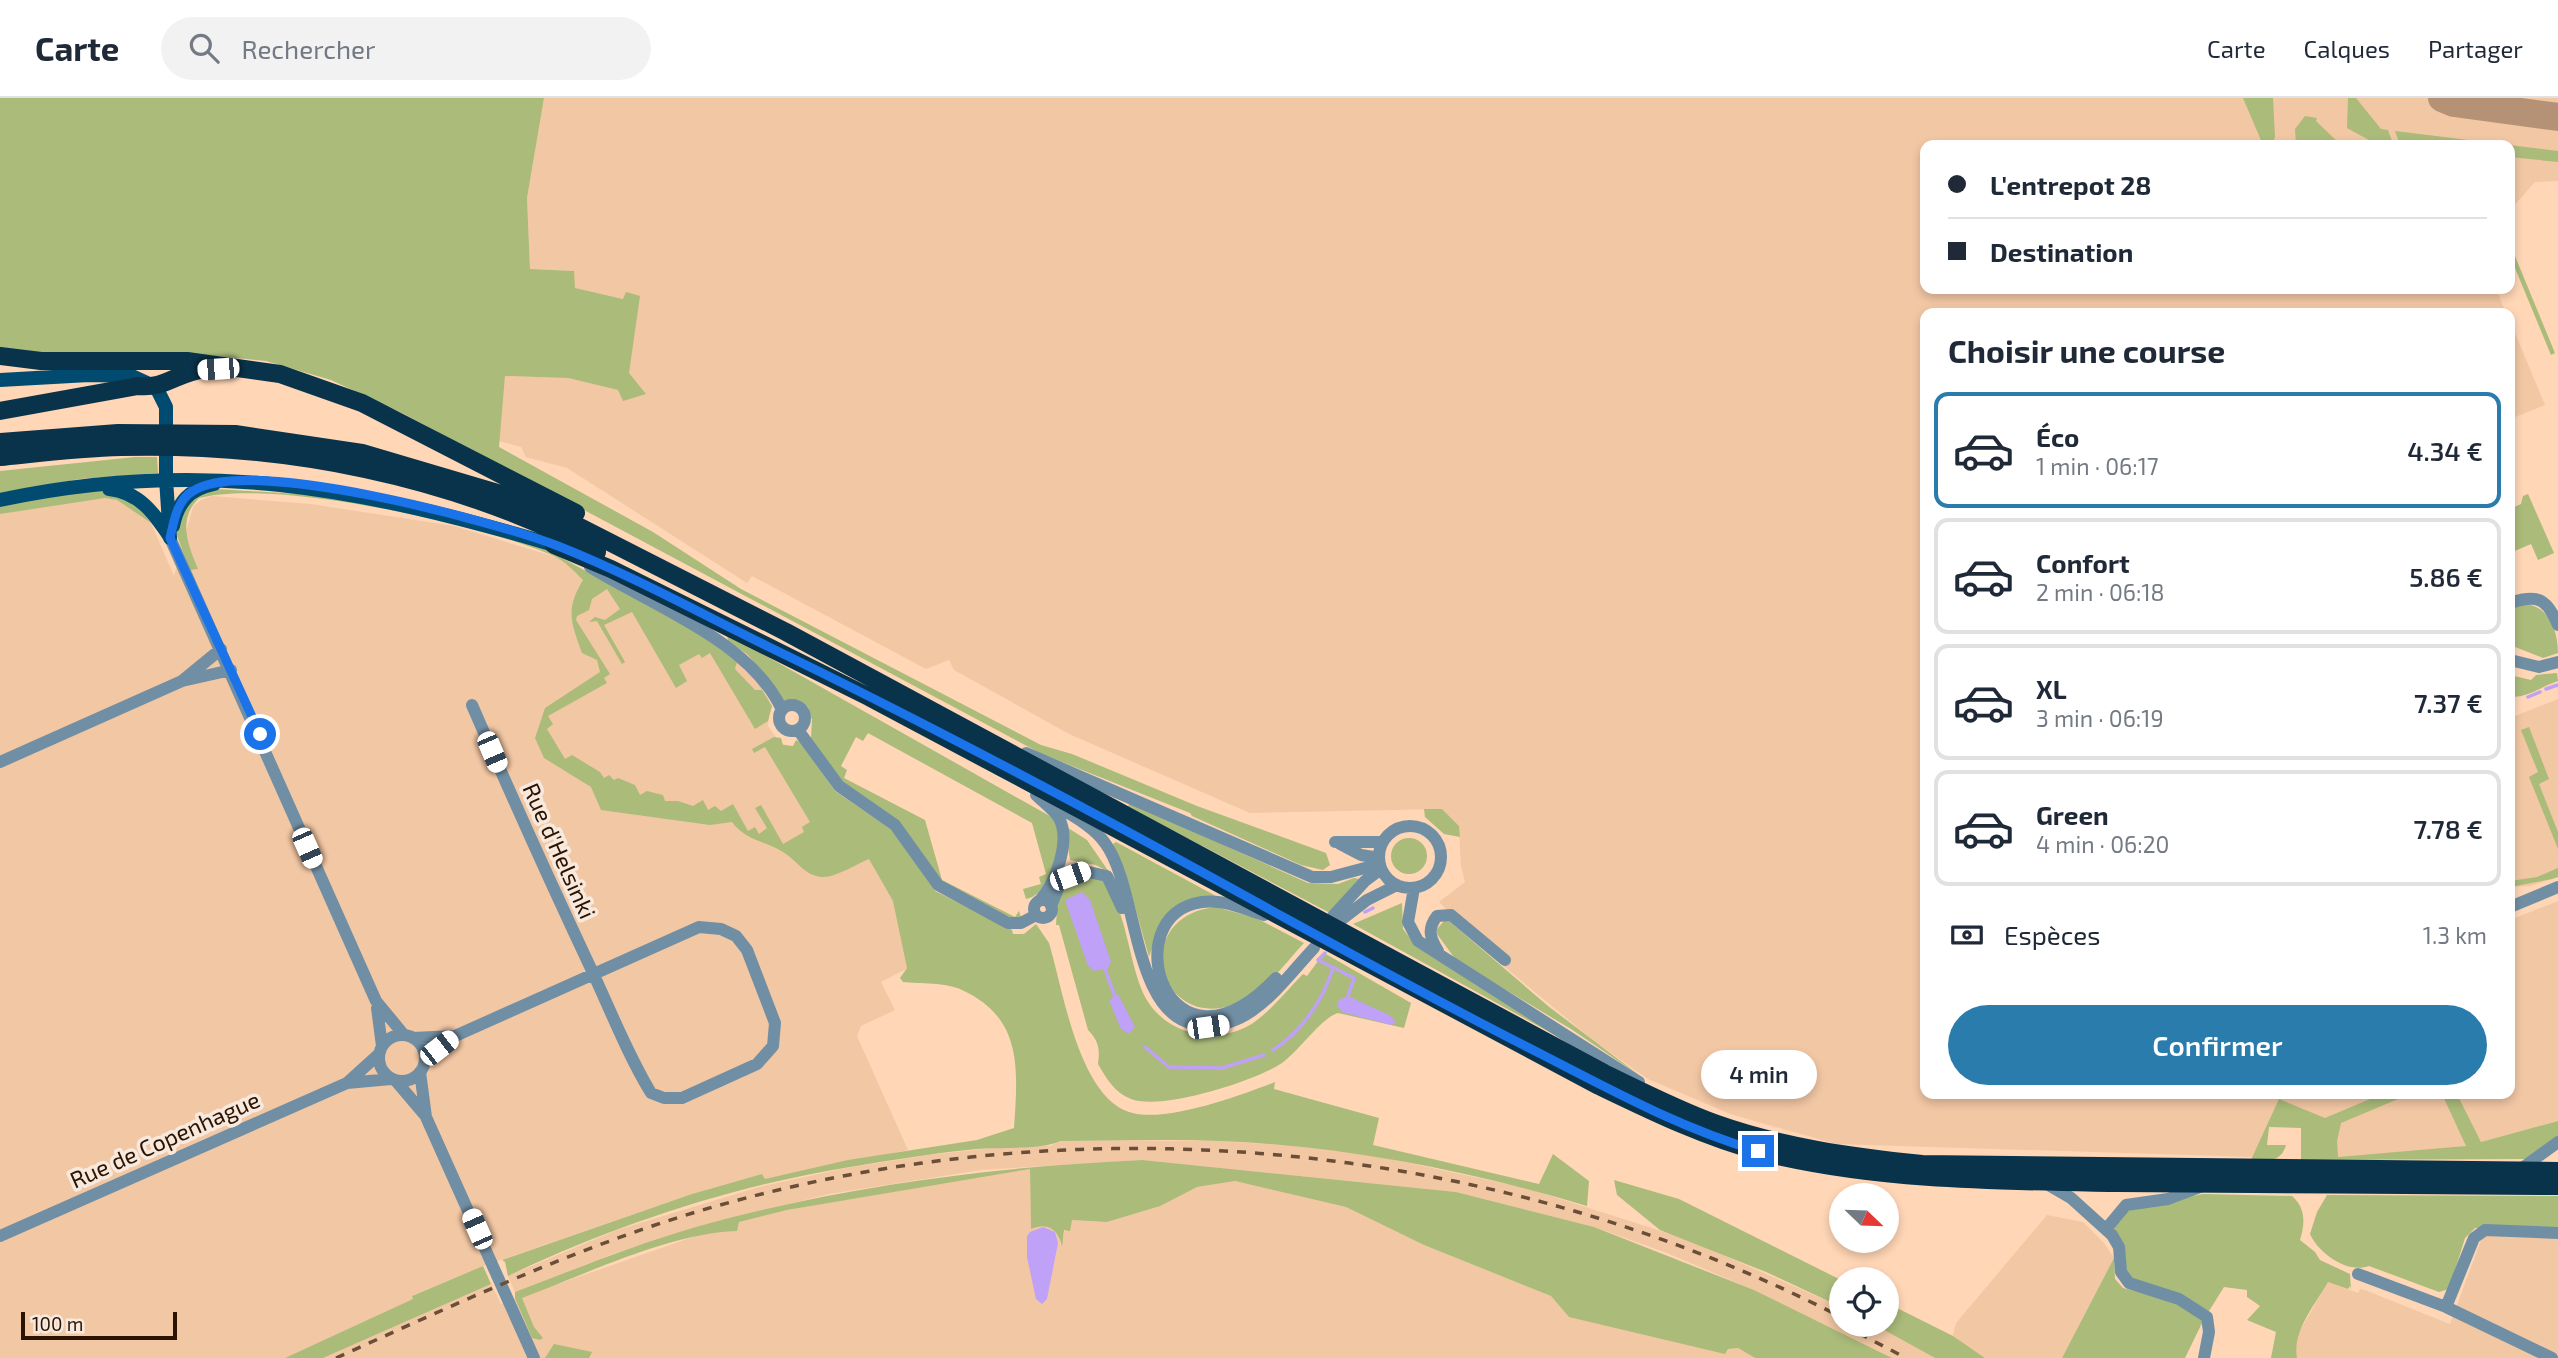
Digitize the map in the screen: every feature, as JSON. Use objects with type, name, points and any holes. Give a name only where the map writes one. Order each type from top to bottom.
[{"type":"highway","points":[[0,356],[41,361],[187,361],[241,367],[300,380],[362,402],[629,541],[786,632]]},
{"type":"highway","points":[[0,411],[138,386],[156,387],[188,372],[241,367]]},
{"type":"highway","points":[[0,442],[118,433],[235,434],[362,453],[455,478],[539,509],[786,632],[1301,920]]},
{"type":"highway","points":[[0,458],[120,447],[229,449],[328,460],[406,479],[500,508],[569,537],[810,667]]},
{"type":"highway","points":[[554,545],[611,569],[810,667],[1604,1073],[1687,1112],[1763,1138],[1823,1151],[1922,1164],[2558,1171]]},
{"type":"highway","points":[[1350,945],[1599,1086],[1682,1125],[1726,1141],[1825,1166],[1920,1178],[2043,1182],[2558,1186]]},
{"type":"main road","points":[[0,364],[89,375],[141,378],[156,387],[165,401],[170,538]]},
{"type":"main road","points":[[0,380],[89,375]]},
{"type":"main road","points":[[0,500],[57,488],[166,479],[239,480],[303,486],[398,502],[554,545]]},
{"type":"main road","points":[[170,538],[181,504],[189,493],[209,485],[239,480]]},
{"type":"main road","points":[[57,488],[121,490],[151,509],[170,538]]},
{"type":"street","points":[[170,538],[376,1001],[423,1049],[426,1117]]},
{"type":"street","points":[[554,545],[730,649],[765,682],[782,710]]},
{"type":"street","points":[[2515,601],[2526,597],[2536,598],[2552,611],[2558,625]]},
{"type":"street","points":[[182,681],[221,649]]},
{"type":"street","points":[[2515,661],[2539,667],[2558,662]]},
{"type":"street","points":[[0,762],[182,681],[231,670]]},
{"type":"street","points":[[885,685],[1019,750],[1312,877],[1331,877],[1380,864]]},
{"type":"street","points":[[869,697],[980,765],[1078,819],[1105,842],[1121,872],[1158,1000],[1188,1023],[1208,1027],[1229,1024],[1250,1013],[1269,998],[1310,947],[1262,993],[1224,1016],[1208,1018],[1191,1014],[1167,994],[1160,978],[1157,943],[1165,925],[1178,911],[1199,903],[1217,902],[1301,920]]},
{"type":"street","name":"Rue d'Helsinki","points":[[422,1067],[455,1035],[594,975],[699,927],[721,929],[736,936],[747,950],[775,1023],[773,1046],[757,1065],[682,1098],[664,1098],[651,1093],[594,975],[543,870],[472,705]]},
{"type":"street","points":[[790,705],[802,709],[805,721],[798,730],[790,731],[782,727],[779,718],[782,710],[790,705]]},
{"type":"street","points":[[798,730],[839,786],[895,825],[938,886],[1008,923],[1021,923],[1036,915],[1034,907],[1045,903],[1060,884],[1084,870]]},
{"type":"street","points":[[1036,795],[1061,822],[1062,850],[1045,903]]},
{"type":"street","points":[[1410,826],[1426,830],[1437,841],[1441,855],[1439,869],[1430,881],[1414,888],[1397,885],[1337,918],[1380,864],[1383,842],[1396,829],[1410,826]]},
{"type":"street","points":[[1383,842],[1335,842],[1380,864],[1397,885]]},
{"type":"street","points":[[1062,850],[1068,862],[1084,870],[1107,876],[1117,892],[1126,919],[1138,938]]},
{"type":"street","points":[[2515,905],[2558,887]]},
{"type":"street","points":[[1414,888],[1408,915],[1410,930],[1418,941],[1687,1112]]},
{"type":"street","points":[[1440,954],[1430,934],[1430,925],[1437,916],[1443,914],[1463,923],[1505,960]]},
{"type":"street","points":[[376,1001],[381,1069],[426,1117],[534,1358]]},
{"type":"street","name":"Rue d'Helsinki","points":[[408,1036],[455,1035]]},
{"type":"street","points":[[380,1050],[392,1037],[408,1036]]},
{"type":"street","name":"Rue de Copenhague","points":[[347,1083],[380,1050]]},
{"type":"street","points":[[393,1080],[410,1080],[422,1067]]},
{"type":"street","name":"Rue de Copenhague","points":[[0,1236],[347,1083],[393,1080]]},
{"type":"street","points":[[2518,1171],[2558,1142]]},
{"type":"street","points":[[2043,1182],[2071,1198],[2106,1229],[2119,1247],[2122,1272],[2129,1283],[2179,1299],[2207,1317],[2209,1332],[2204,1358]]},
{"type":"street","points":[[2106,1229],[2126,1205],[2177,1197],[2207,1184]]},
{"type":"street","points":[[2446,1307],[2474,1238],[2484,1230],[2558,1233]]},
{"type":"street","points":[[2358,1274],[2446,1307],[2552,1358]]},
{"type":"shaded area","points":[[544,98],[2558,98],[2558,181],[2535,182],[2515,204],[2515,140],[1920,140],[1920,294],[2498,294],[2504,308],[1920,308],[1920,1099],[2447,1099],[2469,1145],[2442,1150],[2337,1157],[2337,1141],[2277,1105],[2253,1157],[1836,1144],[1730,1114],[1648,1079],[1594,1041],[1500,963],[1439,902],[1465,882],[1461,866],[1459,826],[1442,809],[1250,813],[1069,734],[954,670],[949,660],[926,669],[752,576],[747,583],[567,468],[526,457],[521,447],[499,441],[505,376],[568,378],[618,390],[629,373],[624,299],[574,288],[574,271],[530,269],[527,198]]},
{"type":"shaded area","points":[[2515,333],[2545,405],[2515,417]]},
{"type":"shaded area","points":[[212,496],[311,504],[454,526],[559,558],[736,660],[760,685],[770,702],[768,726],[780,743],[796,748],[901,898],[908,968],[881,982],[895,1010],[861,1026],[857,1036],[908,1150],[765,1179],[762,1174],[692,1194],[483,1266],[413,1295],[414,1299],[285,1358],[0,1358],[0,514],[59,503],[105,498],[117,500],[151,523],[174,576],[193,507]]},
{"type":"shaded area","points":[[2558,699],[2558,877],[2530,886],[2515,887],[2515,716]]},
{"type":"shaded area","points":[[1082,892],[1090,900],[1111,962],[1108,968],[1094,971],[1088,966],[1065,900]]},
{"type":"shaded area","points":[[2558,901],[2558,1121],[2481,1142],[2460,1099],[2515,1099],[2515,918]]},
{"type":"shaded area","points":[[1118,994],[1135,1027],[1129,1034],[1121,1029],[1109,1000]]},
{"type":"shaded area","points":[[1348,996],[1391,1016],[1396,1023],[1391,1025],[1342,1012],[1337,1005],[1339,1000]]},
{"type":"shaded area","points":[[1060,1141],[1220,1141],[1294,1146],[1371,1155],[1526,1188],[1689,1240],[1829,1302],[1829,1327],[1754,1290],[1667,1253],[1594,1227],[1456,1192],[1142,1160],[981,1170],[829,1194],[694,1228],[610,1255],[515,1292],[508,1276],[617,1230],[759,1187],[846,1168],[929,1155],[1019,1145],[1050,1146]]},
{"type":"shaded area","points":[[1030,1168],[1031,1228],[1044,1225],[1053,1229],[1059,1236],[1061,1247],[1065,1230],[1072,1220],[1107,1222],[1152,1208],[1197,1187],[1235,1181],[1346,1207],[1424,1245],[1551,1296],[1569,1317],[1728,1349],[1738,1348],[1755,1358],[323,1358],[491,1284],[501,1304],[707,1232],[736,1231],[739,1222],[787,1210]]},
{"type":"shaded area","points":[[2047,1215],[2083,1222],[2104,1243],[2114,1258],[2062,1358],[1985,1358],[1953,1336],[1956,1323]]},
{"type":"shaded area","points":[[1043,1227],[1055,1232],[1058,1243],[1047,1299],[1042,1304],[1036,1299],[1027,1257],[1027,1236]]},
{"type":"shaded area","points":[[2483,1235],[2558,1237],[2558,1358],[2297,1358],[2295,1347],[2298,1334],[2328,1282],[2358,1293],[2360,1289],[2365,1290],[2450,1324]]},
{"type":"shaded area","points":[[1849,1337],[1897,1337],[1935,1358],[1892,1358]]},
{"type":"green space","points":[[0,98],[544,98],[527,198],[530,269],[574,271],[575,288],[623,299],[626,292],[640,296],[629,373],[646,394],[623,401],[618,390],[568,378],[505,376],[499,447],[653,532],[741,589],[1041,745],[1072,754],[1197,806],[1326,853],[1330,865],[1323,870],[1301,865],[1190,813],[1042,754],[402,413],[331,380],[266,361],[184,353],[79,355],[0,350]]},
{"type":"green space","points":[[2243,98],[2273,98],[2275,137],[2274,140],[2261,140]]},
{"type":"green space","points":[[2348,98],[2356,98],[2381,129],[2388,130],[2392,140],[2369,140],[2347,128]]},
{"type":"green space","points":[[2305,116],[2317,118],[2316,121],[2336,140],[2296,140],[2295,129]]},
{"type":"green space","points":[[2395,131],[2468,140],[2398,140]]},
{"type":"green space","points":[[2515,146],[2558,151],[2558,162],[2515,158]]},
{"type":"green space","points":[[2515,256],[2555,353],[2551,355],[2515,268]]},
{"type":"green space","points":[[157,457],[158,473],[80,479],[0,493],[0,471]]},
{"type":"green space","points":[[216,489],[332,496],[375,503],[542,547],[702,635],[737,662],[735,669],[755,690],[762,690],[772,706],[768,721],[755,729],[710,653],[702,658],[699,654],[679,665],[687,681],[676,688],[632,612],[604,625],[625,662],[622,664],[597,621],[589,622],[595,617],[605,620],[620,609],[607,589],[592,599],[589,610],[577,616],[576,620],[610,674],[604,678],[607,683],[548,716],[553,724],[547,729],[565,759],[572,755],[600,772],[604,778],[609,775],[614,780],[618,778],[635,785],[640,795],[647,791],[663,795],[665,801],[678,801],[693,806],[703,800],[708,810],[715,806],[721,811],[733,804],[748,831],[755,827],[759,834],[767,828],[755,808],[761,805],[783,844],[804,832],[802,827],[810,822],[765,747],[754,753],[752,749],[774,737],[781,738],[783,745],[793,746],[796,740],[800,742],[835,791],[892,830],[935,891],[1012,930],[1013,934],[1024,934],[1036,924],[1049,943],[1067,1012],[1085,1063],[1097,1085],[1111,1102],[1129,1112],[1144,1115],[1182,1111],[1275,1082],[1274,1089],[1379,1118],[1373,1145],[1539,1184],[1553,1154],[1589,1181],[1587,1206],[1451,1171],[1313,1148],[1200,1140],[1060,1141],[1032,1147],[976,1149],[913,1157],[763,1185],[632,1224],[508,1276],[505,1262],[502,1260],[692,1194],[762,1174],[765,1179],[848,1160],[977,1140],[1014,1128],[1015,1066],[1006,1030],[996,1015],[982,1002],[956,987],[903,982],[900,978],[907,968],[893,901],[869,859],[834,875],[816,876],[783,852],[749,837],[732,822],[710,825],[601,810],[591,787],[544,758],[535,738],[545,708],[600,672],[597,660],[582,653],[573,624],[572,608],[583,580],[562,561],[521,544],[430,518],[325,499],[233,493],[199,498],[192,506],[186,532],[198,569],[190,570],[176,533],[190,499]]},
{"type":"green space","points":[[100,491],[132,499],[151,523],[117,500],[105,498],[0,514],[0,506],[66,493]]},
{"type":"green space","points":[[2528,494],[2554,553],[2538,560],[2531,544],[2515,551],[2515,507],[2521,504],[2523,496]]},
{"type":"green space","points":[[2531,605],[2545,613],[2556,636],[2558,653],[2543,658],[2515,647],[2515,607]]},
{"type":"green space","points":[[727,634],[1055,819],[1060,846],[1054,871],[1039,892],[1026,899],[1023,889],[1041,884],[1039,877],[1046,874],[1032,823],[868,733],[863,741],[856,737],[841,766],[847,770],[844,778],[925,820],[942,880],[1015,917],[1019,911],[1021,917],[1015,920],[941,882],[909,835],[843,785],[811,738],[812,720],[808,707],[798,700],[784,701],[748,655],[728,641]]},
{"type":"green space","points":[[2557,673],[2558,681],[2515,697],[2515,676],[2531,680],[2536,675]]},
{"type":"green space","points":[[2529,727],[2549,779],[2539,784],[2558,832],[2558,849],[2529,777],[2538,772],[2521,730]]},
{"type":"green space","points":[[1130,803],[1308,883],[1338,884],[1354,878],[1360,879],[1332,914],[1153,820],[1128,806]]},
{"type":"green space","points":[[1424,809],[1442,809],[1459,826],[1460,837],[1444,834],[1425,817]]},
{"type":"green space","points":[[1065,826],[1087,840],[1109,872],[1096,865],[1070,860]]},
{"type":"green space","points":[[1409,838],[1422,843],[1427,856],[1422,869],[1409,874],[1396,869],[1391,856],[1396,843]]},
{"type":"green space","points":[[1116,842],[1216,896],[1188,901],[1170,913],[1158,933],[1149,957],[1125,871],[1113,844]]},
{"type":"green space","points":[[2558,868],[2558,877],[2515,886],[2515,880],[2537,877]]},
{"type":"green space","points":[[1076,876],[1101,877],[1116,902],[1136,974],[1149,1003],[1159,1015],[1186,1031],[1217,1035],[1248,1026],[1270,1009],[1303,974],[1307,976],[1324,953],[1411,1003],[1404,1028],[1338,1013],[1324,1021],[1282,1063],[1251,1078],[1185,1098],[1145,1102],[1131,1099],[1116,1089],[1098,1064],[1098,1046],[1088,1030],[1059,925],[1056,925],[1058,896]]},
{"type":"green space","points":[[1402,903],[1403,929],[1416,946],[1564,1040],[1353,924]]},
{"type":"green space","points":[[1216,907],[1256,918],[1304,943],[1259,991],[1241,1002],[1212,1009],[1190,1004],[1173,990],[1164,971],[1163,951],[1171,931],[1188,915]]},
{"type":"green space","points":[[1444,921],[1449,921],[1548,1006],[1639,1075],[1571,1029],[1456,960],[1437,934],[1437,929]]},
{"type":"green space","points":[[2279,1099],[2325,1118],[2370,1099],[2398,1099],[2341,1123],[2337,1141],[2338,1157],[2466,1146],[2444,1099],[2460,1099],[2481,1142],[2558,1121],[2558,1136],[2525,1159],[2301,1160],[2301,1128],[2269,1127],[2267,1145],[2286,1145],[2284,1151],[2272,1160],[2250,1162]]},
{"type":"green space","points":[[1142,1160],[1456,1192],[1594,1227],[1754,1290],[1829,1327],[1829,1337],[1849,1337],[1892,1358],[1755,1358],[1738,1348],[1728,1349],[1725,1354],[1569,1317],[1551,1296],[1424,1245],[1346,1207],[1235,1181],[1197,1187],[1160,1206],[1107,1222],[1072,1220],[1070,1231],[1064,1230],[1062,1247],[1052,1229],[1043,1226],[1031,1229],[1030,1169],[787,1210],[739,1222],[737,1231],[684,1239],[628,1256],[522,1298],[534,1327],[543,1338],[540,1340],[532,1338],[515,1298],[515,1292],[605,1258],[696,1227],[751,1213],[806,1200],[917,1181],[1085,1163]]},
{"type":"green space","points":[[1614,1180],[1679,1199],[1829,1274],[1829,1301],[1766,1272],[1660,1230],[1617,1195]]},
{"type":"green space","points":[[2203,1194],[2292,1196],[2300,1206],[2303,1217],[2300,1240],[2315,1252],[2320,1260],[2350,1274],[2351,1290],[2350,1286],[2348,1289],[2328,1282],[2301,1328],[2296,1348],[2297,1358],[2271,1358],[2276,1332],[2247,1320],[2260,1306],[2247,1297],[2247,1290],[2224,1287],[2209,1311],[2128,1278],[2114,1227],[2129,1208]]},
{"type":"green space","points":[[2327,1195],[2558,1196],[2558,1228],[2475,1228],[2465,1238],[2449,1289],[2439,1292],[2369,1266],[2361,1268],[2343,1265],[2320,1249],[2310,1234],[2317,1212]]},
{"type":"green space","points":[[2114,1258],[2115,1279],[2123,1288],[2173,1301],[2203,1321],[2185,1358],[2062,1358]]},
{"type":"green space","points":[[483,1266],[491,1284],[323,1358],[285,1358],[413,1299],[412,1296]]},
{"type":"green space","points":[[1899,1309],[1953,1336],[1985,1358],[1935,1358],[1897,1337],[1899,1337]]},
{"type":"green space","points":[[554,1344],[592,1352],[589,1358],[545,1358]]},
{"type":"waterway","points":[[2546,689],[2558,685]]},
{"type":"waterway","points":[[2528,697],[2540,692]]},
{"type":"waterway","points":[[1365,912],[1373,908]]},
{"type":"waterway","points":[[1325,953],[1318,960],[1354,978],[1348,996]]},
{"type":"waterway","points":[[1273,1050],[1293,1034],[1310,1015],[1333,968]]},
{"type":"waterway","points":[[1105,969],[1115,997]]},
{"type":"waterway","points":[[1145,1047],[1169,1067],[1222,1068],[1264,1055]]},
{"type":"taxiway","points":[[2442,98],[2454,103],[2558,117]]},
{"type":"railway","points":[[336,1358],[530,1272],[680,1217],[731,1202],[870,1171],[1012,1153],[1154,1149],[1296,1157],[1438,1178],[1576,1212],[1711,1258],[1829,1312]]},
{"type":"railway","points":[[1866,1337],[1906,1358]]},
{"type":"route","points":[[260,734],[170,538],[175,518],[189,493],[209,485],[239,480],[271,482],[362,495],[449,514],[554,545],[611,569],[810,667],[1029,780],[1413,989],[1599,1086],[1692,1129],[1758,1151]]}]
